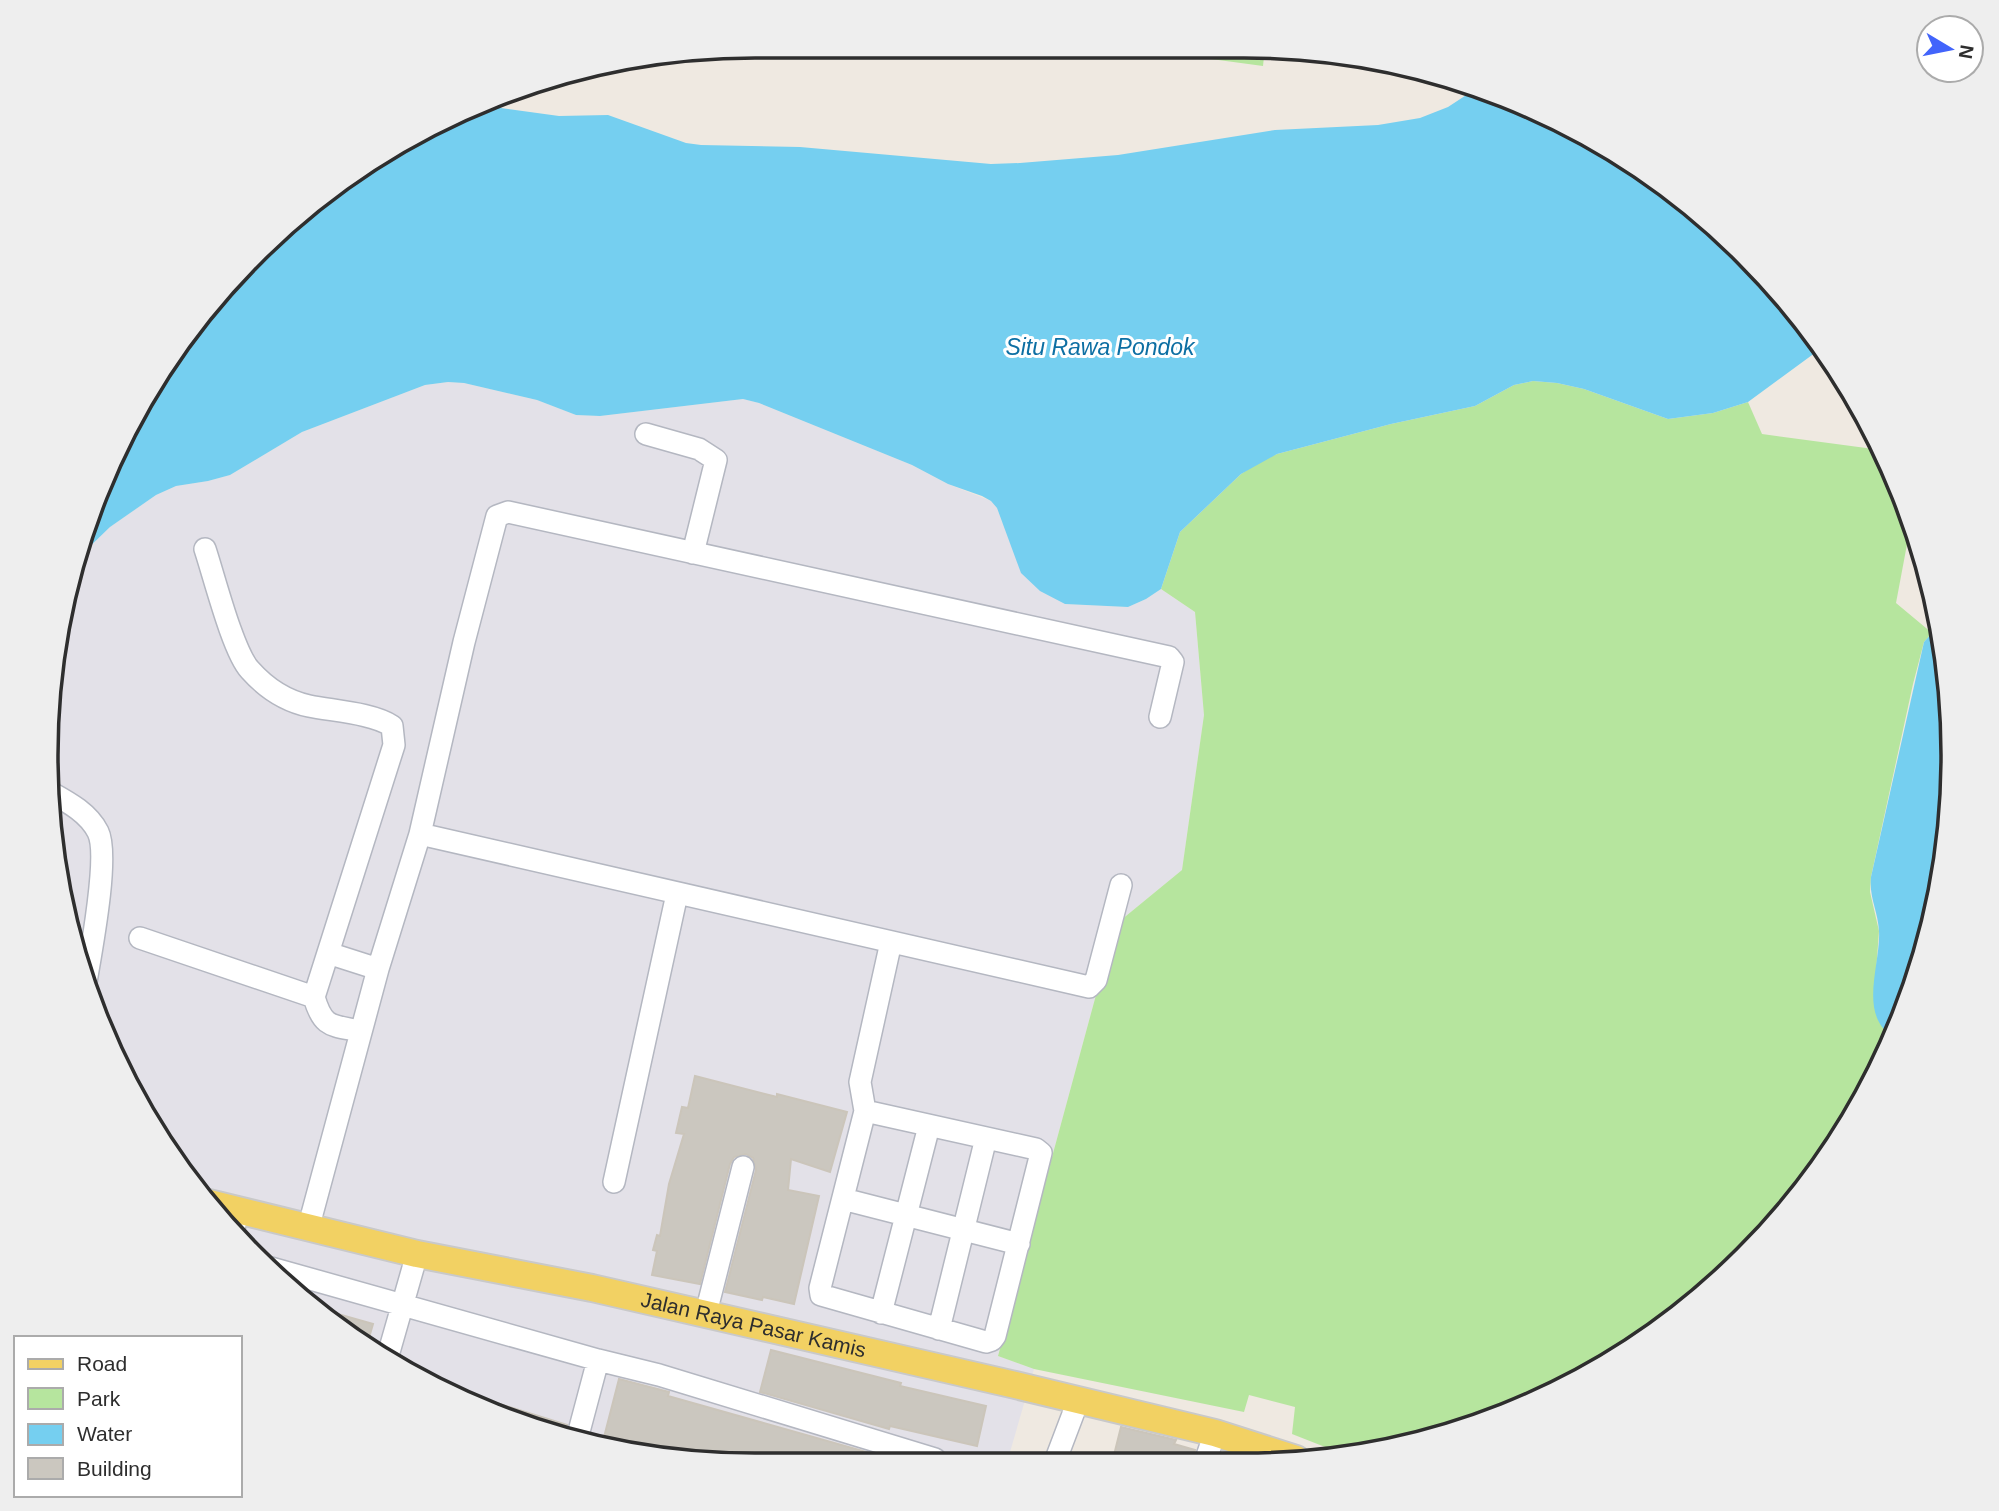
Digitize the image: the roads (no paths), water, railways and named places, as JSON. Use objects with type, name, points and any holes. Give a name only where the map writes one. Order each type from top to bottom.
[{"type":"main road","name":"Jalan Raya Pasar Kamis","points":[[237,1222],[308,1229],[417,1254],[580,1285],[1216,1433],[1273,1452]]},
{"type":"street","points":[[646,434],[699,449],[716,460],[693,553]]},
{"type":"street","points":[[308,1229],[360,1031],[420,834],[496,516],[508,512],[1168,657],[1172,662],[1160,717]]},
{"type":"street","points":[[205,549],[239,653],[249,670],[281,696],[298,703],[366,717],[392,726],[394,745],[314,997],[319,1015],[329,1025],[360,1031]]},
{"type":"street","points":[[59,797],[84,814],[97,831],[102,848],[96,922],[89,961]]},
{"type":"street","points":[[420,834],[1089,987],[1096,980],[1121,885]]},
{"type":"street","points":[[614,1182],[677,894]]},
{"type":"street","points":[[140,938],[314,997]]},
{"type":"street","points":[[865,1111],[1036,1149],[1041,1153],[996,1336],[992,1340],[986,1342],[821,1295],[820,1288],[865,1111],[860,1082],[891,942]]},
{"type":"street","points":[[328,953],[378,969]]},
{"type":"street","points":[[881,1313],[929,1126]]},
{"type":"street","points":[[939,1329],[986,1138]]},
{"type":"street","points":[[706,1313],[743,1167]]},
{"type":"street","points":[[843,1199],[1020,1244]]},
{"type":"street","points":[[390,1349],[417,1254]]},
{"type":"street","points":[[287,1272],[659,1375],[915,1453]]},
{"type":"street","points":[[580,1430],[598,1360]]},
{"type":"street","points":[[1059,1453],[1079,1401]]},
{"type":"street","points":[[1209,1453],[1216,1433]]},
{"type":"water","name":"Situ Rawa Pondok","points":[[1468,95],[1552,130],[1631,175],[1704,231],[1737,262],[1768,295],[1814,354],[1748,402],[1713,413],[1668,419],[1584,389],[1533,381],[1514,385],[1475,406],[1391,424],[1277,454],[1241,474],[1180,532],[1161,589],[1128,607],[1065,604],[1040,591],[1021,573],[997,508],[982,496],[948,484],[912,465],[743,399],[600,416],[576,415],[537,400],[464,383],[425,385],[302,432],[230,475],[176,486],[156,495],[110,527],[91,546],[111,488],[151,407],[175,368],[231,295],[295,231],[368,175],[447,130],[497,108],[559,116],[608,115],[686,143],[701,145],[800,147],[991,164],[1118,155],[1275,130],[1378,125],[1420,118],[1448,107]]},
{"type":"water","points":[[1930,635],[1940,710],[1940,801],[1928,892],[1904,980],[1885,1030],[1876,1016],[1874,1003],[1879,931],[1871,877],[1924,642]]}]
